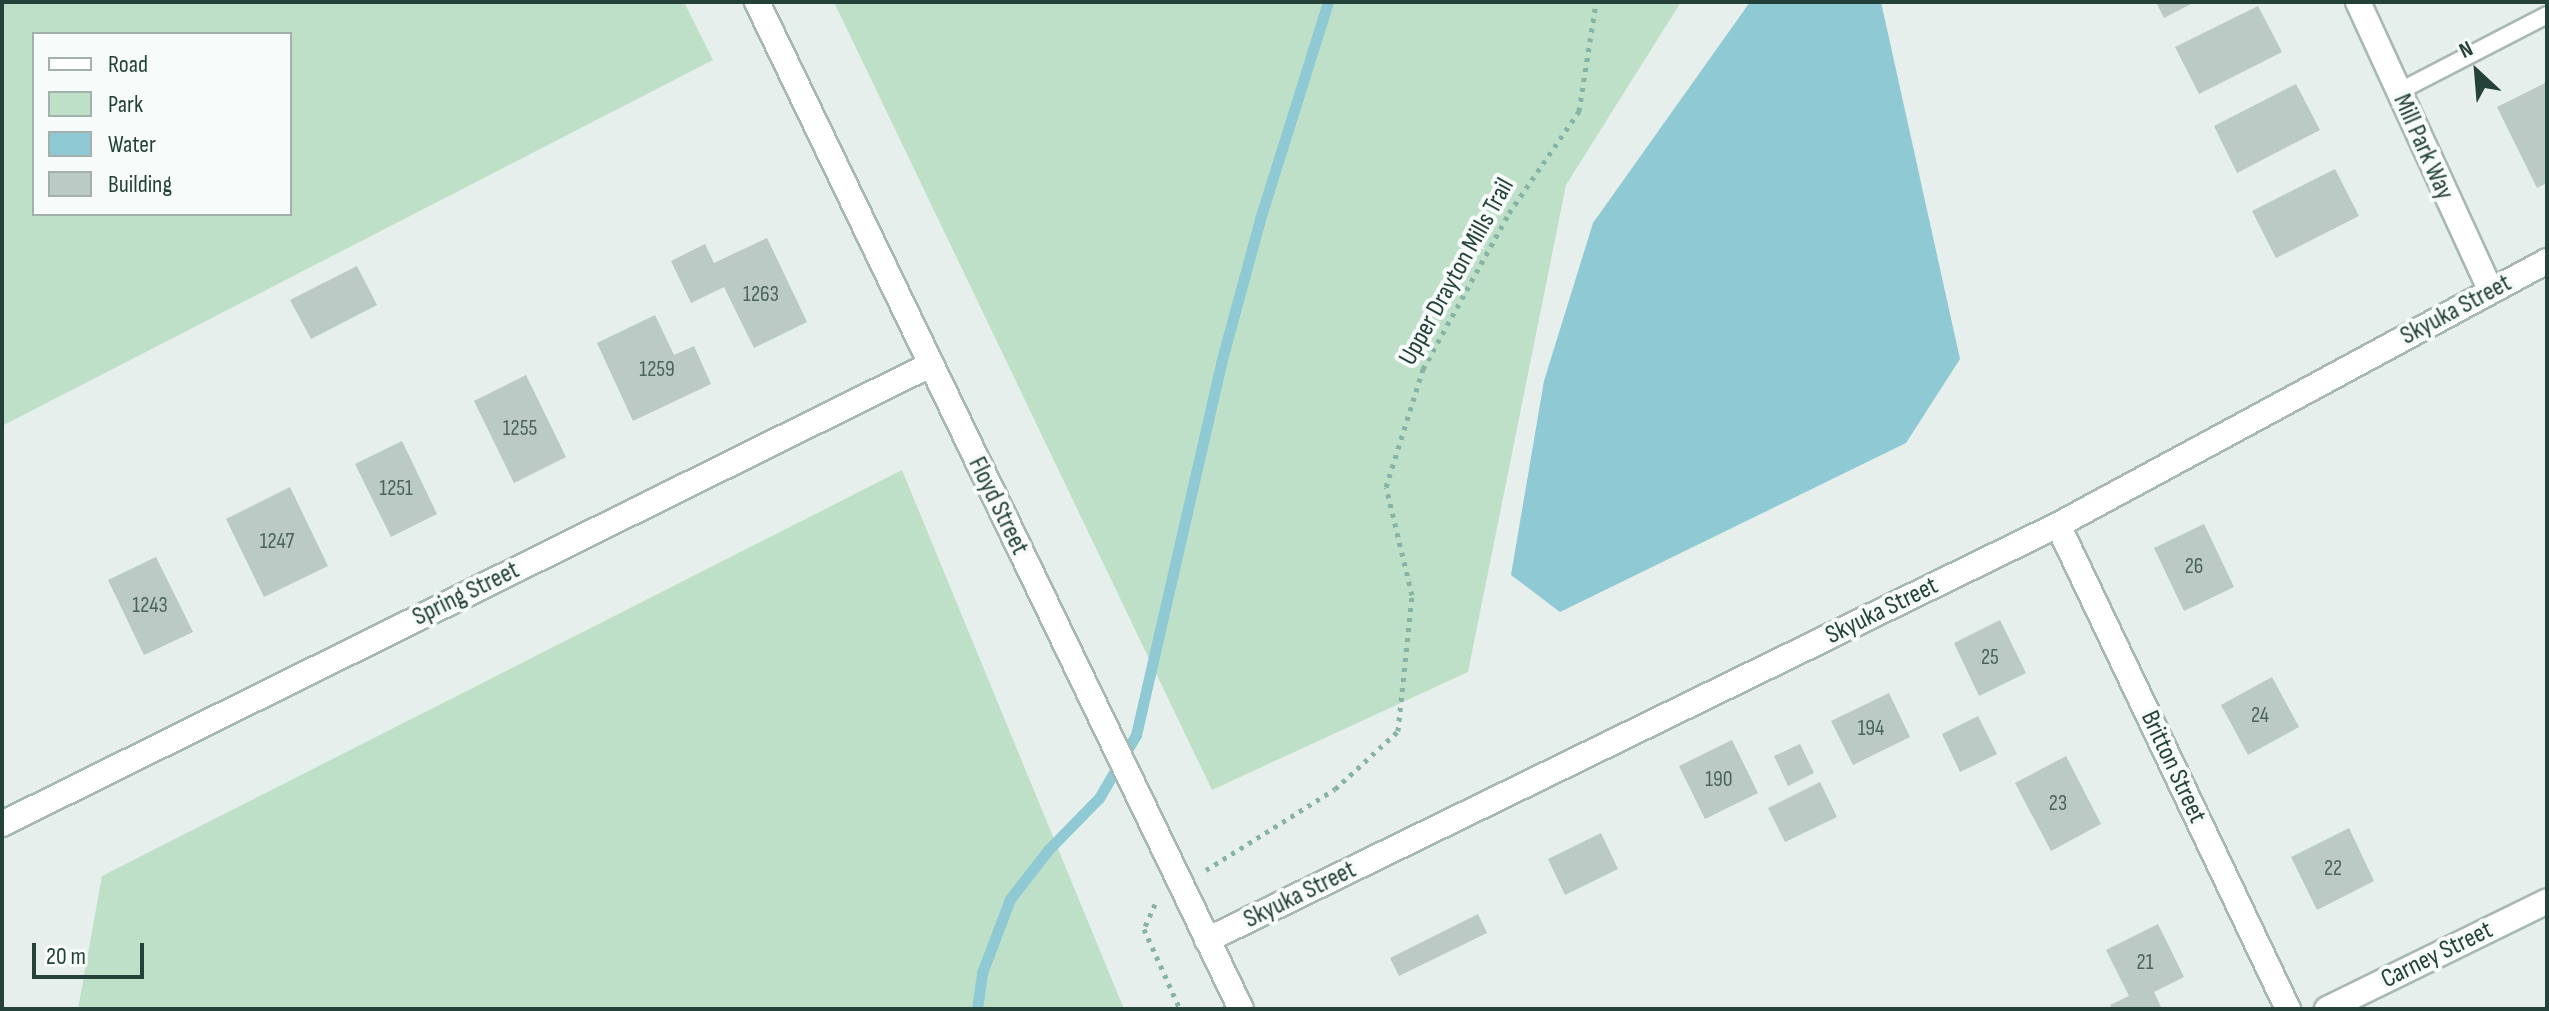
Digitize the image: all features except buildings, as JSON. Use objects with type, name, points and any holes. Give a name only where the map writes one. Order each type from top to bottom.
[{"type":"street","name":"Floyd Street","points":[[757,2],[1241,1009]]},
{"type":"street","name":"Mill Park Way","points":[[2358,2],[2491,291]]},
{"type":"street","name":"Skyuka Street","points":[[1207,940],[2058,525],[2547,261]]},
{"type":"street","name":"Spring Street","points":[[2,824],[930,365]]},
{"type":"street","name":"Britton Street","points":[[2058,525],[2288,1009]]},
{"type":"street","name":"Carney Street","points":[[2327,1009],[2547,901]]},
{"type":"lane","points":[[2398,92],[2547,15]]},
{"type":"path","name":"Upper Drayton Mills Trail","points":[[1180,1009],[1144,929],[1156,902],[1335,789],[1398,731],[1412,595],[1386,487],[1423,369],[1509,213],[1579,111],[1596,2]]},
{"type":"green space","points":[[2,2],[684,2],[713,60],[2,426]]},
{"type":"green space","points":[[834,2],[1681,2],[1566,185],[1468,672],[1212,790]]},
{"type":"green space","points":[[902,470],[1124,1009],[78,1009],[102,876]]},
{"type":"water","points":[[1750,2],[1881,2],[1960,359],[1906,443],[1560,612],[1511,575],[1544,381],[1593,223]]},
{"type":"waterway","points":[[977,1009],[982,973],[1010,899],[1048,850],[1099,798],[1136,735],[1221,363],[1260,219],[1328,2]]}]
